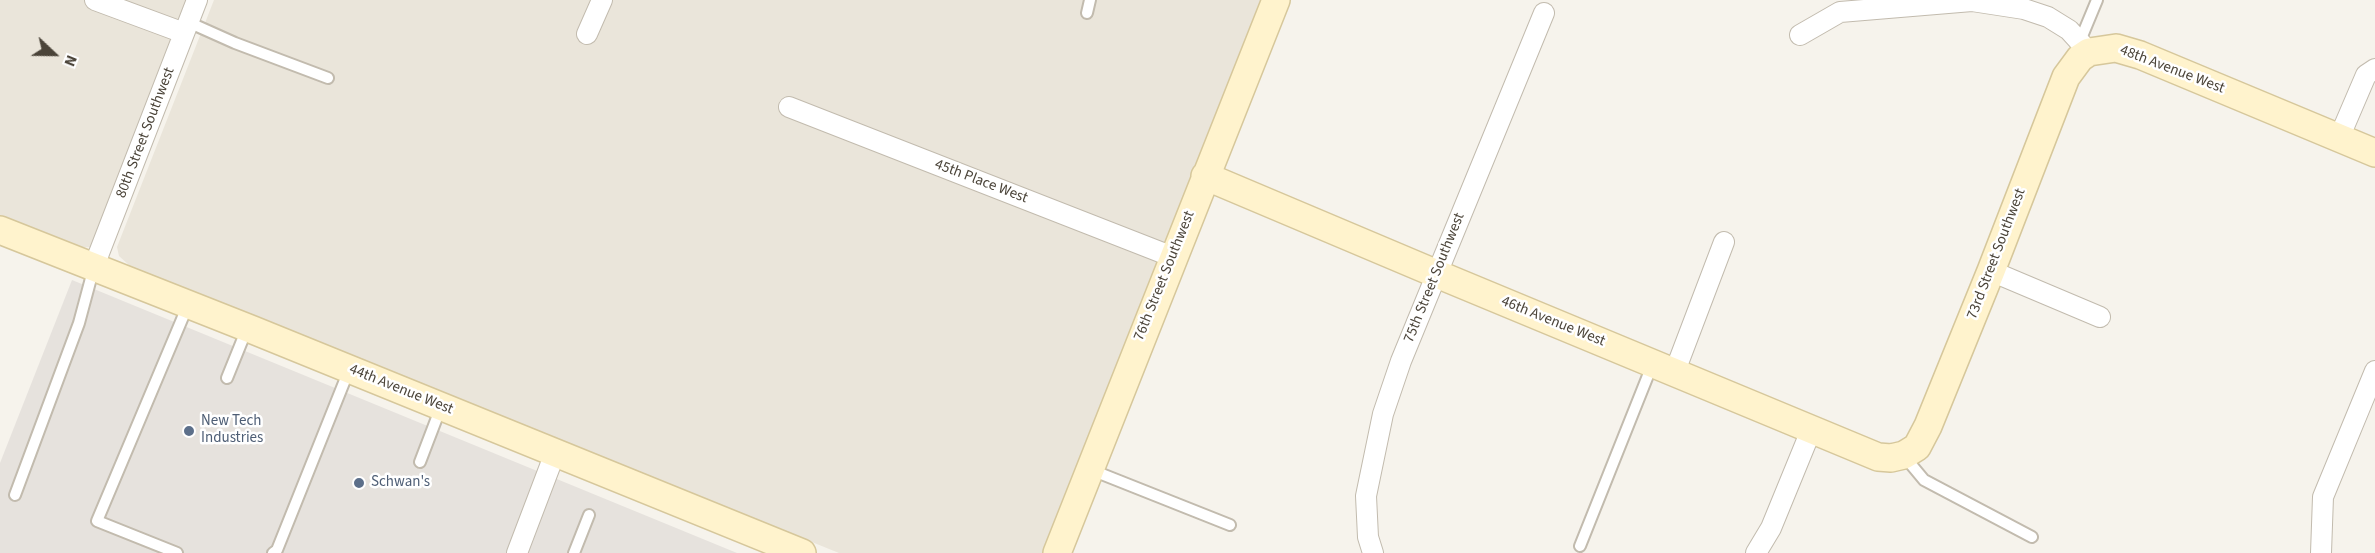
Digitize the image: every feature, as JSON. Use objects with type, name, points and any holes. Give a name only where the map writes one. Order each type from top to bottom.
[{"type":"street","points":[[95,0],[186,28]]},
{"type":"street","name":"80th Street Southwest","points":[[94,266],[197,0]]},
{"type":"street","points":[[587,34],[602,0]]},
{"type":"street","name":"76th Street Southwest","points":[[1057,553],[1276,0]]},
{"type":"street","points":[[1800,35],[1840,12],[1972,0],[2024,9],[2048,17],[2059,22],[2085,46]]},
{"type":"street","name":"75th Street Southwest","points":[[1373,553],[1368,537],[1366,496],[1377,441],[1401,361],[1544,13]]},
{"type":"street","name":"48th Avenue West","points":[[2085,46],[2116,48],[2140,55],[2375,153]]},
{"type":"street","name":"73rd Street Southwest","points":[[1904,455],[1917,447],[1928,426],[2066,77],[2085,46]]},
{"type":"street","points":[[2339,138],[2366,75],[2375,69]]},
{"type":"street","name":"45th Place West","points":[[789,106],[1173,257]]},
{"type":"street","name":"46th Avenue West","points":[[1205,176],[1878,457],[1891,458],[1904,455]]},
{"type":"street","name":"44th Avenue West","points":[[0,230],[802,553]]},
{"type":"street","points":[[1664,367],[1724,242]]},
{"type":"street","points":[[1991,271],[2100,317]]},
{"type":"street","points":[[2321,553],[2323,497],[2373,382]]},
{"type":"street","points":[[1756,553],[1771,528],[1812,428]]},
{"type":"street","points":[[517,553],[555,453]]},
{"type":"lane","points":[[1087,13],[1090,0]]},
{"type":"lane","points":[[2085,46],[2097,0]]},
{"type":"lane","points":[[186,28],[236,43],[328,78]]},
{"type":"lane","points":[[15,495],[79,323],[94,266]]},
{"type":"lane","points":[[177,553],[98,521],[188,305]]},
{"type":"lane","points":[[227,378],[244,336],[253,330]]},
{"type":"lane","points":[[1580,546],[1664,367]]},
{"type":"lane","points":[[273,553],[277,550],[349,370]]},
{"type":"lane","points":[[420,462],[441,406]]},
{"type":"lane","points":[[1904,455],[1924,480],[2032,537]]},
{"type":"lane","points":[[1089,469],[1230,525]]},
{"type":"lane","points":[[574,553],[589,515]]},
{"type":"shaded area","points":[[0,0],[187,0],[92,247],[71,248],[0,220]]},
{"type":"shaded area","points":[[214,0],[1265,0],[1050,553],[839,553],[130,266],[119,256],[117,247]]},
{"type":"shaded area","points":[[72,280],[737,553],[0,553],[0,463]]},
{"type":"place","name":"New Tech Industries","points":[[189,431]]},
{"type":"place","name":"Schwan's","points":[[359,483]]}]
